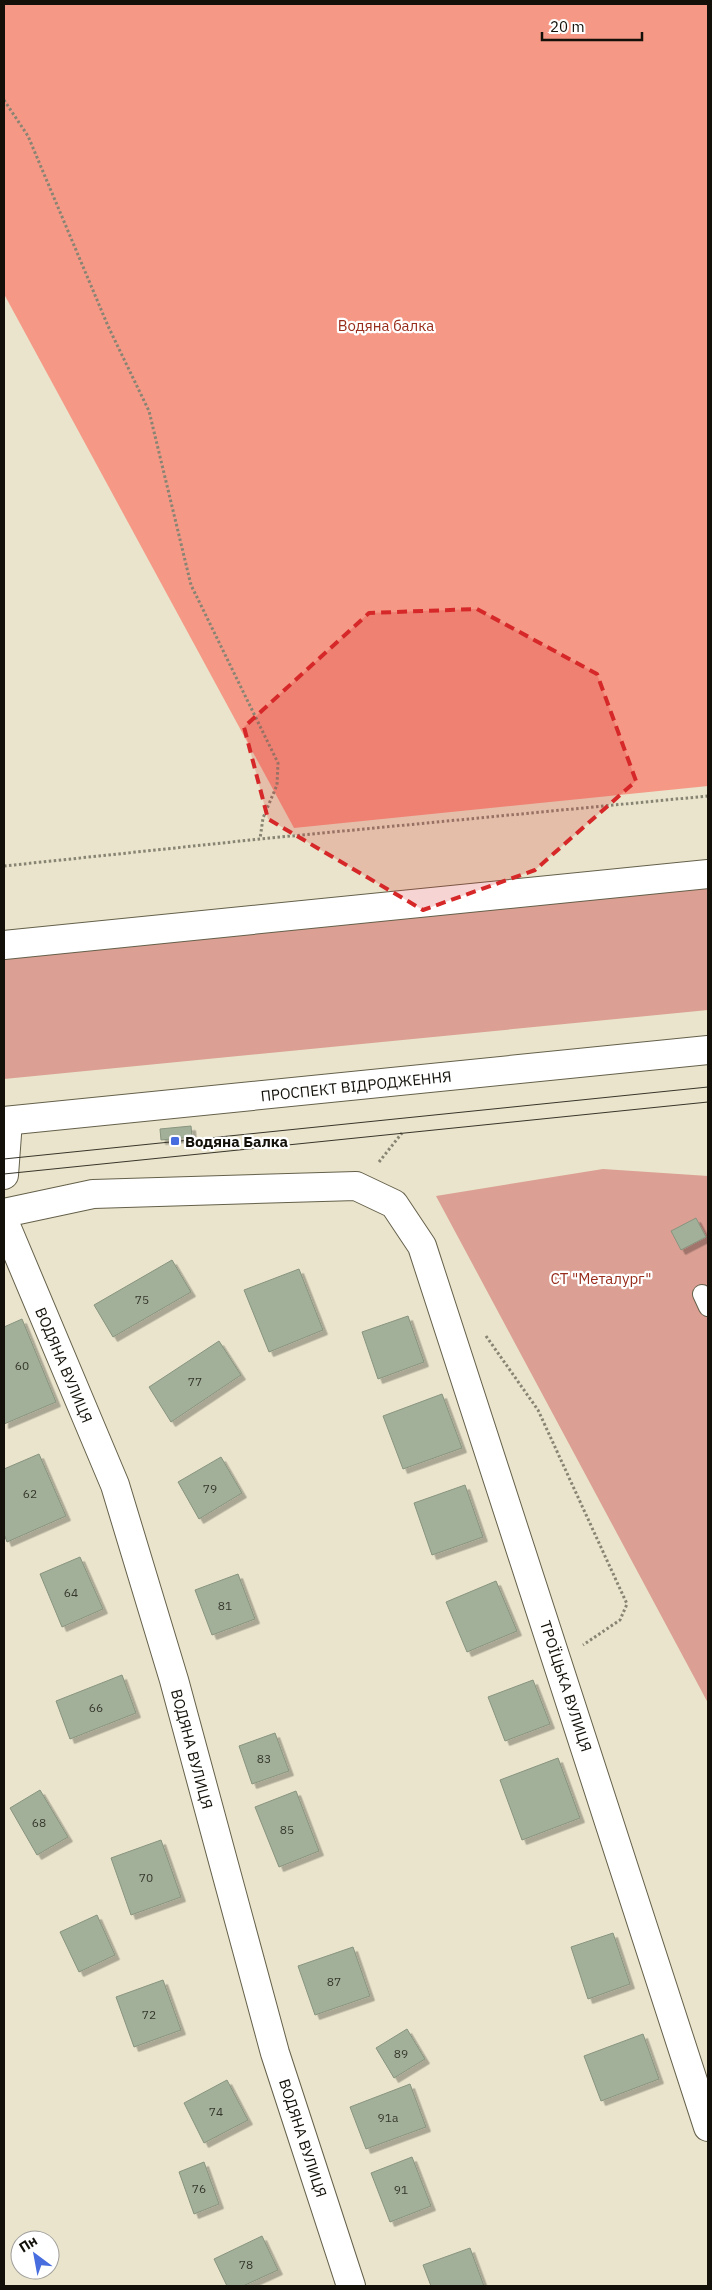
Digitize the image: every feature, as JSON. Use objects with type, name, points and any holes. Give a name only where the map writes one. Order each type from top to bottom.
[{"type":"street","points":[[4,945],[708,874]]},
{"type":"street","name":"ПРОСПЕКТ ВІДРОДЖЕННЯ","points":[[6,1121],[708,1050]]},
{"type":"street","points":[[4,1175],[6,1121]]},
{"type":"street","name":"ТРОЇЦЬКА ВУЛИЦЯ","points":[[4,1213],[93,1194],[356,1186],[394,1204],[422,1246],[708,2127]]},
{"type":"street","name":"ВОДЯНА ВУЛИЦЯ","points":[[4,1221],[115,1485],[174,1680],[276,2053],[351,2286]]},
{"type":"path","points":[[4,100],[28,136],[108,326],[149,411],[191,585],[278,763],[277,785],[263,818],[260,839]]},
{"type":"path","points":[[4,866],[260,839],[708,796]]},
{"type":"path","points":[[483,1332],[538,1410],[627,1604],[620,1620],[557,1660]]},
{"type":"highlighted area","points":[[477,609],[597,674],[636,781],[535,870],[423,910],[268,819],[244,727],[369,613]]},
{"type":"green space","name":"Водяна балка","points":[[4,4],[708,4],[708,786],[294,828],[4,294]]},
{"type":"green space","points":[[708,888],[708,1010],[4,1079],[4,958]]},
{"type":"green space","name":"СТ \"Металург\"","points":[[603,1169],[708,1176],[708,1703],[436,1196]]},
{"type":"building","points":[[191,1126],[192,1137],[161,1140],[160,1129]]},
{"type":"building","points":[[696,1218],[706,1237],[681,1250],[671,1231]]},
{"type":"building","points":[[172,1260],[191,1292],[113,1337],[94,1305]]},
{"type":"building","points":[[299,1269],[323,1330],[269,1352],[244,1290]]},
{"type":"building","points":[[408,1316],[424,1362],[378,1379],[362,1332]]},
{"type":"building","points":[[22,1319],[56,1402],[4,1424],[4,1327]]},
{"type":"building","points":[[219,1341],[241,1375],[171,1422],[149,1387]]},
{"type":"building","points":[[442,1394],[462,1448],[403,1469],[383,1416]]},
{"type":"building","points":[[39,1454],[66,1516],[7,1542],[4,1534],[4,1469]]},
{"type":"building","points":[[221,1457],[242,1493],[199,1519],[178,1482]]},
{"type":"building","points":[[465,1485],[483,1537],[432,1555],[414,1503]]},
{"type":"building","points":[[80,1557],[103,1609],[62,1627],[40,1574]]},
{"type":"building","points":[[238,1574],[255,1619],[212,1635],[195,1590]]},
{"type":"building","points":[[496,1581],[517,1631],[467,1652],[446,1602]]},
{"type":"building","points":[[122,1675],[136,1713],[70,1739],[56,1701]]},
{"type":"building","points":[[533,1680],[550,1724],[505,1741],[488,1697]]},
{"type":"building","points":[[275,1733],[289,1771],[252,1784],[239,1746]]},
{"type":"building","points":[[558,1758],[580,1818],[522,1840],[500,1780]]},
{"type":"building","points":[[40,1790],[68,1837],[37,1855],[10,1808]]},
{"type":"building","points":[[296,1791],[319,1851],[279,1867],[255,1807]]},
{"type":"building","points":[[161,1840],[181,1897],[131,1915],[111,1858]]},
{"type":"building","points":[[97,1915],[115,1955],[79,1972],[60,1932]]},
{"type":"building","points":[[613,1933],[630,1984],[588,1999],[571,1947]]},
{"type":"building","points":[[353,1947],[370,1996],[315,2015],[298,1966]]},
{"type":"building","points":[[163,1980],[181,2030],[134,2047],[116,1997]]},
{"type":"building","points":[[407,2029],[425,2059],[394,2078],[376,2048]]},
{"type":"building","points":[[643,2034],[659,2079],[601,2101],[584,2056]]},
{"type":"building","points":[[227,2080],[248,2120],[204,2143],[184,2103]]},
{"type":"building","points":[[410,2084],[426,2127],[366,2149],[350,2107]]},
{"type":"building","points":[[412,2157],[431,2206],[390,2222],[371,2173]]},
{"type":"building","points":[[204,2162],[219,2204],[194,2214],[179,2172]]},
{"type":"building","points":[[262,2236],[278,2270],[243,2286],[227,2286],[214,2259]]},
{"type":"building","points":[[470,2248],[484,2286],[431,2286],[423,2265]]},
{"type":"tram line","points":[[4,1159],[708,1087]]},
{"type":"tram line","points":[[4,1174],[708,1102]]},
{"type":"place","name":"Водяна Балка","points":[[175,1141]]}]
